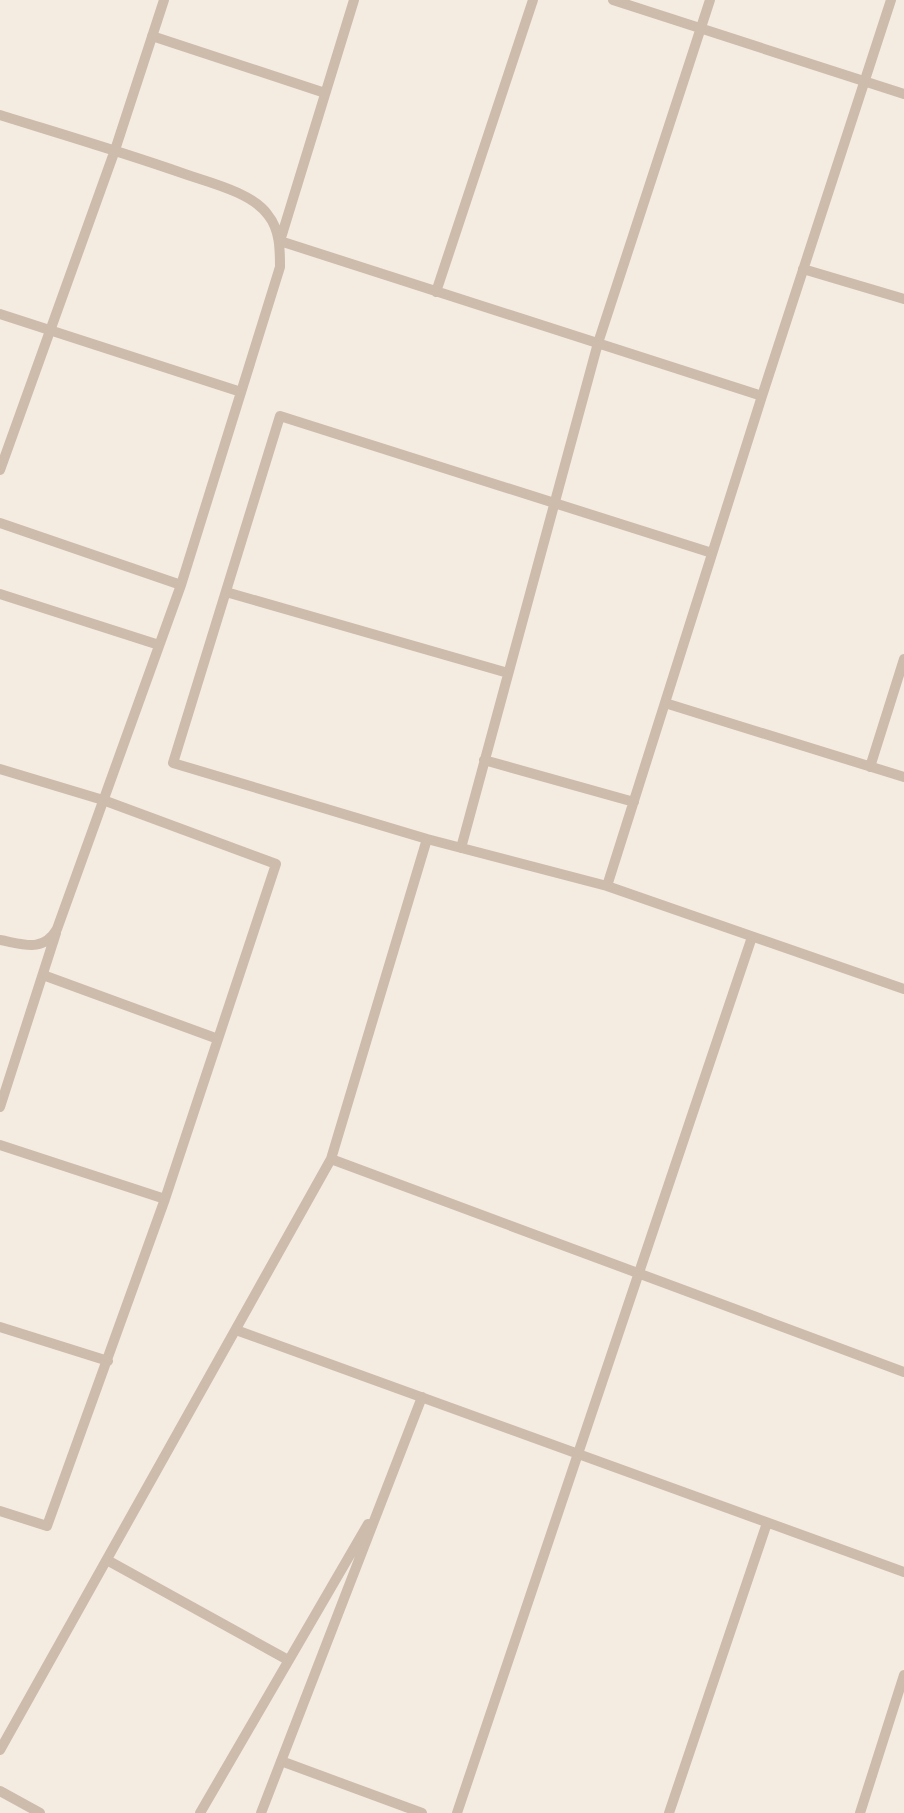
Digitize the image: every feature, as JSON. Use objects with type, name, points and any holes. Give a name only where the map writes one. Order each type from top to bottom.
[{"type":"street","points":[[0,470],[115,150],[164,0]]},
{"type":"street","points":[[0,1108],[60,920],[181,586],[280,267],[280,241],[354,0]]},
{"type":"street","points":[[436,292],[533,0]]},
{"type":"street","points":[[614,0],[904,94]]},
{"type":"street","points":[[461,848],[598,343],[710,0]]},
{"type":"street","points":[[607,886],[762,396],[891,0]]},
{"type":"street","points":[[152,36],[325,93]]},
{"type":"street","points":[[0,115],[115,150],[234,192],[257,204],[268,215],[280,241],[762,396]]},
{"type":"street","points":[[803,269],[904,299]]},
{"type":"street","points":[[0,314],[241,392]]},
{"type":"street","points":[[712,553],[280,416],[173,764],[427,839],[607,886],[904,989]]},
{"type":"street","points":[[0,523],[181,586]]},
{"type":"street","points":[[226,592],[508,673]]},
{"type":"street","points":[[0,594],[159,645]]},
{"type":"street","points":[[870,767],[904,659]]},
{"type":"street","points":[[665,702],[904,777]]},
{"type":"street","points":[[484,760],[634,802]]},
{"type":"street","points":[[0,769],[103,800],[276,864],[165,1199],[108,1361],[47,1526],[0,1511]]},
{"type":"street","points":[[0,1750],[331,1159],[427,839]]},
{"type":"street","points":[[0,940],[32,946],[38,944],[52,936],[60,920]]},
{"type":"street","points":[[457,1813],[752,937]]},
{"type":"street","points":[[42,975],[218,1039]]},
{"type":"street","points":[[0,1145],[165,1199]]},
{"type":"street","points":[[331,1159],[904,1372]]},
{"type":"street","points":[[0,1327],[108,1361]]},
{"type":"street","points":[[236,1330],[904,1572]]},
{"type":"street","points":[[261,1813],[422,1397]]},
{"type":"street","points":[[200,1813],[384,1496]]},
{"type":"street","points":[[669,1813],[767,1523]]},
{"type":"street","points":[[107,1560],[288,1660]]},
{"type":"street","points":[[860,1813],[904,1675]]},
{"type":"street","points":[[281,1761],[422,1813]]},
{"type":"street","points":[[0,1791],[40,1813]]}]
